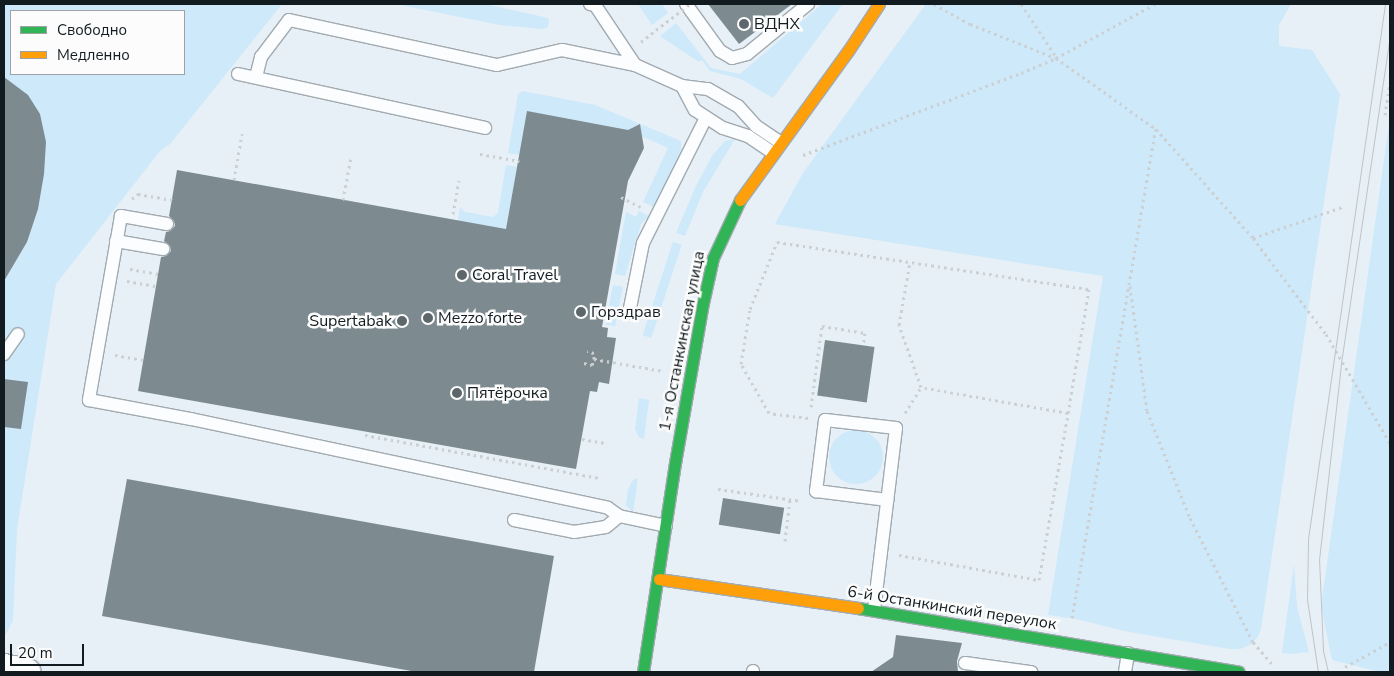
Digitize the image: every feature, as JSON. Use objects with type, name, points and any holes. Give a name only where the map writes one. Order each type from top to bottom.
[{"type":"street","name":"1-я Останкинская улица","points":[[643,672],[701,312],[713,258],[727,224],[745,190],[848,51],[879,4]]},
{"type":"street","name":"6-й Останкинский переулок","points":[[659,579],[874,610],[1239,672]]},
{"type":"lane","points":[[590,4],[595,5],[635,65]]},
{"type":"lane","points":[[686,4],[720,51],[732,58],[747,54],[808,4]]},
{"type":"lane","points":[[256,78],[261,57],[289,20],[497,65],[562,50],[635,65],[682,86],[708,89],[738,106],[776,147]]},
{"type":"lane","points":[[238,74],[485,128]]},
{"type":"lane","points":[[682,86],[695,110],[706,118],[723,128],[776,147]]},
{"type":"lane","points":[[629,313],[643,243],[706,118]]},
{"type":"lane","points":[[167,224],[121,216],[89,400],[191,419],[526,490],[608,508],[619,516],[666,526]]},
{"type":"lane","points":[[116,241],[163,250]]},
{"type":"lane","points":[[4,354],[18,334]]},
{"type":"lane","points":[[874,610],[888,500],[896,428],[825,420],[816,491],[888,500]]},
{"type":"lane","points":[[514,520],[574,532],[606,527],[619,516]]},
{"type":"lane","points":[[1125,672],[1128,653]]},
{"type":"lane","points":[[965,663],[1031,672]]},
{"type":"path","points":[[656,30],[690,4]]},
{"type":"path","points":[[934,4],[970,24],[1056,58],[1156,129],[1253,238],[1326,334],[1390,443]]},
{"type":"path","points":[[1021,4],[1056,58]]},
{"type":"path","points":[[802,155],[805,156],[1012,77],[1056,58],[1155,4]]},
{"type":"path","points":[[1385,115],[1390,84]]},
{"type":"path","points":[[1072,620],[1156,129]]},
{"type":"path","points":[[234,180],[242,134]]},
{"type":"path","points":[[480,154],[519,161]]},
{"type":"path","points":[[343,200],[351,157]]},
{"type":"path","points":[[453,214],[459,181]]},
{"type":"path","points":[[148,196],[172,200]]},
{"type":"path","points":[[621,197],[641,206]]},
{"type":"path","points":[[1253,238],[1345,206]]},
{"type":"path","points":[[825,420],[769,413],[742,364],[750,308],[777,242],[1089,288],[1039,580],[881,552]]},
{"type":"path","points":[[896,428],[920,387],[900,325],[910,262]]},
{"type":"path","points":[[135,270],[158,274]]},
{"type":"path","points":[[133,282],[156,286]]},
{"type":"path","points":[[1130,283],[1148,411],[1190,518],[1253,642],[1272,664]]},
{"type":"path","points":[[809,418],[822,326],[865,333],[863,345]]},
{"type":"path","points":[[584,363],[592,365],[594,359],[594,353],[587,351]]},
{"type":"path","points":[[124,357],[143,360]]},
{"type":"path","points":[[594,359],[663,371]]},
{"type":"path","points":[[920,387],[1068,413]]},
{"type":"path","points":[[582,439],[604,443]]},
{"type":"path","points":[[718,489],[806,502],[816,491]]},
{"type":"path","points":[[785,541],[790,499]]},
{"type":"path","points":[[1345,667],[1390,642]]},
{"type":"shaded area","points":[[4,4],[282,4],[170,144],[160,151],[56,284],[17,529],[13,620],[4,638]]},
{"type":"shaded area","points":[[396,4],[485,4],[548,18],[549,22],[548,27],[543,29],[500,25]]},
{"type":"shaded area","points":[[638,4],[662,4],[668,13],[652,25]]},
{"type":"shaded area","points":[[822,4],[843,4],[773,98],[741,79],[710,71],[702,60],[699,62],[660,36],[676,23],[711,68],[740,74]]},
{"type":"shaded area","points":[[926,4],[1291,4],[1279,25],[1279,46],[1312,50],[1340,94],[1261,629],[1257,638],[1250,645],[1240,649],[1230,649],[1129,632],[1076,619],[1048,615],[1103,276],[775,224],[803,173]]},
{"type":"shaded area","points":[[523,91],[595,105],[681,141],[681,150],[654,207],[643,202],[668,148],[639,135],[638,127],[632,127],[631,131],[528,112],[520,155],[508,153],[518,94]]},
{"type":"shaded area","points":[[1390,118],[1390,672],[1380,672],[1332,660],[1321,606]]},
{"type":"shaded area","points":[[735,139],[703,192],[685,236],[676,233],[695,188],[712,156],[725,141]]},
{"type":"shaded area","points":[[506,165],[517,167],[506,229],[458,221],[460,207],[465,212],[493,217],[498,213]]},
{"type":"shaded area","points":[[639,211],[649,216],[641,224],[625,276],[615,274],[626,212],[636,217]]},
{"type":"shaded area","points":[[673,242],[682,245],[651,338],[643,335]]},
{"type":"shaded area","points":[[613,285],[623,287],[615,326],[605,324]]},
{"type":"shaded area","points":[[639,398],[649,400],[644,439],[639,437],[635,429]]},
{"type":"shaded area","points":[[851,430],[861,430],[871,434],[879,442],[883,457],[879,472],[871,480],[861,484],[851,484],[841,480],[833,472],[829,462],[829,452],[833,442],[841,434]]},
{"type":"shaded area","points":[[638,478],[633,513],[626,505],[628,489],[633,480]]},
{"type":"shaded area","points":[[1294,564],[1297,607],[1309,652],[1292,654],[1282,653]]},
{"type":"building","name":"ВДНХ","points":[[708,4],[792,4],[739,44]]},
{"type":"building","points":[[4,77],[28,95],[40,114],[46,142],[44,174],[38,209],[27,242],[4,281]]},
{"type":"building","points":[[527,111],[628,130],[640,124],[644,148],[628,181],[602,327],[608,328],[607,337],[616,338],[609,384],[599,382],[597,392],[590,391],[576,469],[138,391],[161,257],[166,256],[171,251],[170,246],[164,241],[166,232],[175,226],[174,221],[169,216],[177,170],[506,229]]},
{"type":"building","points":[[825,340],[875,347],[867,402],[817,395]]},
{"type":"building","points":[[4,379],[28,382],[21,429],[4,427]]},
{"type":"building","points":[[127,479],[554,556],[534,672],[417,672],[102,616]]},
{"type":"building","points":[[723,498],[784,508],[780,534],[719,525]]},
{"type":"building","points":[[896,635],[962,643],[957,661],[958,672],[871,672],[893,657]]},
{"type":"tram line","points":[[1318,672],[1307,599],[1308,539],[1385,4]]},
{"type":"tram line","points":[[1328,672],[1323,650],[1319,560],[1341,363],[1390,36]]},
{"type":"traffic: fast","points":[[643,672],[675,463],[703,303],[713,258],[740,200]]},
{"type":"traffic: fast","points":[[858,608],[1239,672]]},
{"type":"traffic: slow","points":[[740,200],[848,51],[879,4]]},
{"type":"traffic: slow","points":[[659,579],[858,608]]},
{"type":"place","name":"ВДНХ","points":[[744,24]]},
{"type":"place","name":"Coral Travel","points":[[462,275]]},
{"type":"place","name":"Горздрав","points":[[581,312]]},
{"type":"place","name":"Mezzo forte","points":[[428,318]]},
{"type":"place","name":"Supertabak","points":[[402,321]]},
{"type":"place","name":"Пятёрочка","points":[[457,393]]}]
